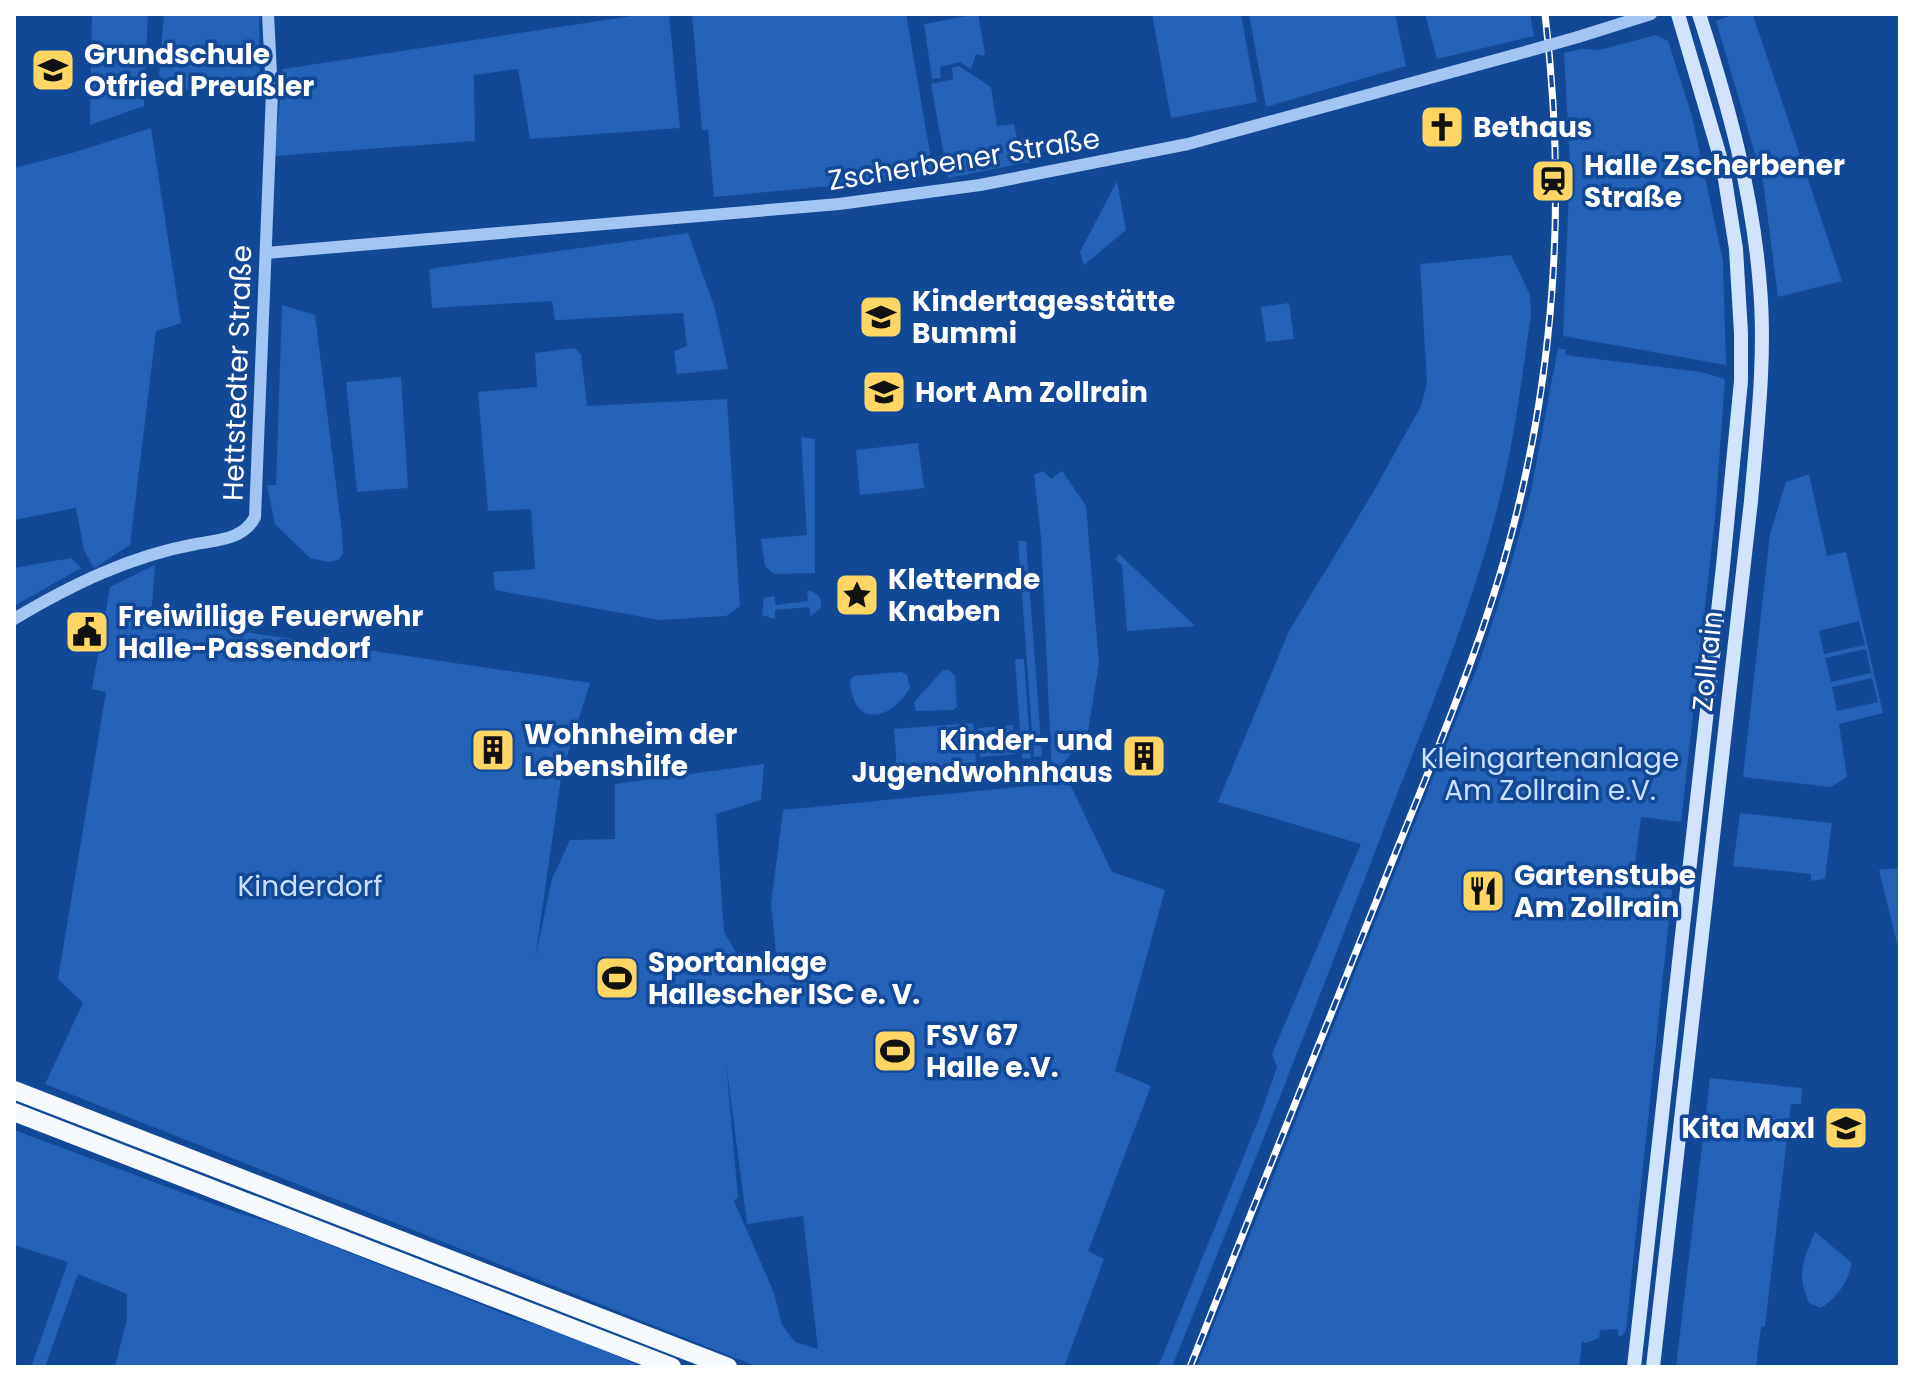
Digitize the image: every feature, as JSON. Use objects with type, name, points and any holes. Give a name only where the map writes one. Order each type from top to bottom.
[{"type":"highway","points":[[14,1090],[728,1367]]},
{"type":"highway","points":[[14,1112],[672,1367]]},
{"type":"main road","name":"Zollrain","points":[[1634,1367],[1741,381],[1736,249],[1723,167],[1678,14]]},
{"type":"main road","name":"Zollrain","points":[[1653,1367],[1754,469],[1760,388],[1762,320],[1754,229],[1742,162],[1699,14]]},
{"type":"main road","points":[[1698,787],[1718,789]]},
{"type":"street","name":"Hettstedter Straße","points":[[14,619],[92,576],[147,556],[232,537],[251,525],[257,506],[272,93],[268,14]]},
{"type":"street","name":"Zscherbener Straße","points":[[266,253],[825,206],[980,185],[1188,144],[1514,55],[1651,14]]},
{"type":"green space","points":[[92,14],[148,14],[144,106],[90,125]]},
{"type":"green space","points":[[164,14],[259,14],[260,82],[227,92],[158,88]]},
{"type":"green space","points":[[645,14],[669,14],[680,128],[530,139],[518,69],[474,75],[475,141],[274,156],[283,69]]},
{"type":"green space","points":[[692,14],[906,14],[934,176],[714,197],[708,130],[702,130]]},
{"type":"green space","points":[[978,14],[984,56],[976,54],[971,69],[960,62],[940,67],[941,78],[932,79],[924,24]]},
{"type":"green space","points":[[1152,14],[1241,14],[1257,102],[1171,118]]},
{"type":"green space","points":[[1249,14],[1395,14],[1406,66],[1266,107]]},
{"type":"green space","points":[[1425,14],[1530,14],[1534,36],[1437,59]]},
{"type":"green space","points":[[1734,14],[1752,14],[1754,18],[1842,281],[1778,297],[1763,181],[1716,21]]},
{"type":"green space","points":[[1656,35],[1668,41],[1692,116],[1723,261],[1726,365],[1563,336],[1570,164],[1564,53],[1581,49],[1599,50]]},
{"type":"green space","points":[[959,66],[991,87],[997,126],[1014,124],[1018,143],[1022,150],[1027,149],[1030,162],[948,178],[931,84],[953,79],[952,68]]},
{"type":"green space","points":[[151,128],[181,323],[156,331],[130,545],[94,568],[84,550],[76,508],[14,520],[14,168]]},
{"type":"green space","points":[[1117,181],[1126,230],[1084,265],[1080,252]]},
{"type":"green space","points":[[688,233],[715,309],[728,369],[677,374],[674,351],[687,346],[683,313],[555,320],[552,301],[432,308],[429,269]]},
{"type":"green space","points":[[1511,255],[1530,295],[1531,314],[1509,458],[1475,585],[1335,957],[1172,1367],[1158,1367],[1260,1116],[1277,1067],[1272,1054],[1361,844],[1218,802],[1289,631],[1421,406],[1427,383],[1420,264]]},
{"type":"green space","points":[[1289,303],[1294,339],[1266,342],[1261,307]]},
{"type":"green space","points":[[282,305],[315,315],[342,533],[343,554],[338,560],[328,562],[310,558],[275,524],[267,485],[276,485]]},
{"type":"green space","points":[[575,348],[581,355],[587,406],[727,399],[740,606],[726,616],[659,620],[495,590],[493,572],[535,569],[531,509],[488,511],[478,392],[537,387],[535,353]]},
{"type":"green space","name":"Kleingartenanlage Am Zollrain e.V.","points":[[1558,348],[1566,350],[1565,355],[1701,372],[1725,379],[1715,518],[1681,822],[1641,817],[1633,880],[1672,890],[1626,1330],[1622,1336],[1618,1335],[1618,1329],[1600,1330],[1599,1338],[1585,1343],[1582,1341],[1579,1367],[1197,1367],[1479,663],[1531,491]]},
{"type":"green space","points":[[401,377],[408,488],[357,492],[346,382]]},
{"type":"green space","points":[[801,437],[815,439],[815,573],[774,574],[765,566],[761,539],[807,535]]},
{"type":"green space","points":[[918,443],[924,488],[860,495],[856,450]]},
{"type":"green space","points":[[1043,471],[1051,479],[1062,471],[1086,506],[1099,664],[1087,737],[1052,775],[1041,538],[1034,475]]},
{"type":"green space","points":[[1809,474],[1827,556],[1846,552],[1883,713],[1839,724],[1847,777],[1831,787],[1743,777],[1770,534],[1786,482]],"holes":[[[1859,621],[1865,645],[1824,654],[1819,631]],[[1866,649],[1871,673],[1831,682],[1825,658]],[[1872,678],[1878,702],[1837,711],[1832,687]]]},
{"type":"green space","points":[[1018,541],[1026,541],[1042,756],[1034,757]]},
{"type":"green space","points":[[1119,554],[1195,626],[1127,631],[1122,565],[1115,559]]},
{"type":"green space","points":[[71,558],[81,568],[14,606],[14,568]]},
{"type":"green space","name":"Kinderdorf","points":[[155,565],[151,618],[590,683],[562,772],[535,959],[552,879],[570,840],[615,839],[615,784],[764,764],[761,800],[716,814],[724,932],[748,972],[778,973],[771,904],[783,810],[1069,782],[1112,872],[1165,890],[1115,1071],[1151,1086],[1088,1251],[1104,1259],[1064,1367],[758,1367],[45,1084],[83,1003],[58,979],[106,692],[92,689],[110,587]],"holes":[[[726,1063],[747,1224],[803,1216],[818,1349],[795,1342],[782,1325],[774,1293],[734,1201],[738,1197]]]},
{"type":"green space","points":[[807,591],[817,594],[821,602],[821,608],[811,616],[809,607],[775,610],[775,619],[762,615],[764,598],[774,596],[776,605],[808,601]]},
{"type":"green space","points":[[1015,659],[1024,659],[1031,758],[1022,759]]},
{"type":"green space","points":[[943,670],[949,670],[955,676],[957,707],[953,710],[916,711],[914,702]]},
{"type":"green space","points":[[901,672],[907,675],[910,688],[892,708],[873,715],[865,713],[858,706],[850,680],[854,676]]},
{"type":"green space","points":[[973,723],[976,763],[897,769],[894,729]]},
{"type":"green space","points":[[1013,725],[1016,754],[980,757],[978,728]]},
{"type":"green space","points":[[1740,813],[1832,823],[1825,879],[1811,881],[1811,874],[1733,866]]},
{"type":"green space","points":[[1900,868],[1900,950],[1899,951],[1879,870]]},
{"type":"green space","points":[[1710,1078],[1802,1088],[1801,1104],[1791,1104],[1765,1326],[1761,1327],[1756,1367],[1676,1367]]},
{"type":"green space","points":[[14,1130],[224,1208],[284,1227],[643,1367],[115,1367],[127,1319],[127,1294],[78,1274],[45,1367],[31,1367],[68,1262],[14,1245]]},
{"type":"green space","points":[[1815,1232],[1852,1263],[1841,1288],[1821,1308],[1809,1303],[1802,1275],[1804,1259]]},
{"type":"railway","points":[[1190,1367],[1446,728],[1505,557],[1536,423],[1552,288],[1555,152],[1545,14]]},
{"type":"place","name":"Grundschule Otfried Preußler","points":[[53,70]]},
{"type":"place","name":"Bethaus","points":[[1442,127]]},
{"type":"place","name":"Halle Zscherbener Straße","points":[[1553,181]]},
{"type":"place","name":"Kindertagesstätte Bummi","points":[[881,317]]},
{"type":"place","name":"Hort Am Zollrain","points":[[884,392]]},
{"type":"place","name":"Kletternde Knaben","points":[[857,595]]},
{"type":"place","name":"Freiwillige Feuerwehr Halle-Passendorf","points":[[87,632]]},
{"type":"place","name":"Wohnheim der Lebenshilfe","points":[[493,750]]},
{"type":"place","name":"Kinder- und Jugendwohnhaus","points":[[1144,756]]},
{"type":"place","name":"Gartenstube Am Zollrain","points":[[1483,891]]},
{"type":"place","name":"Sportanlage Hallescher ISC e. V.","points":[[617,978]]},
{"type":"place","name":"FSV 67 Halle e.V.","points":[[895,1051]]},
{"type":"place","name":"Kita Maxl","points":[[1846,1128]]}]
